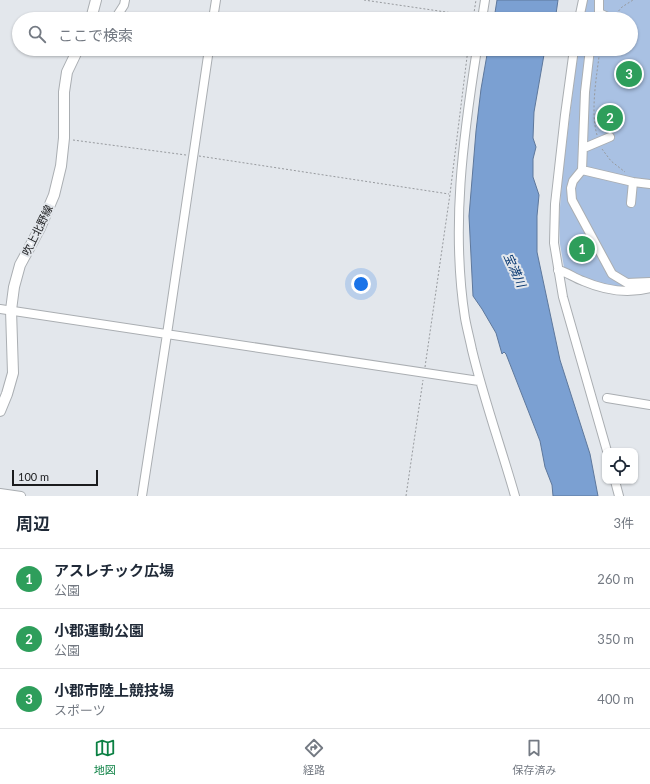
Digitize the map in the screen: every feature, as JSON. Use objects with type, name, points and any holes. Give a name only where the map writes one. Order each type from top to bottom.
[{"type":"main road","points":[[93,12],[96,0]]},
{"type":"main road","name":"吹上北野線","points":[[0,411],[2,400],[12,373],[11,310],[14,287],[20,266],[40,228],[54,195],[61,166],[64,138],[64,92],[67,72],[75,56]]},
{"type":"street","points":[[120,12],[125,0]]},
{"type":"street","points":[[214,12],[216,0]]},
{"type":"street","points":[[483,12],[485,0]]},
{"type":"street","points":[[580,12],[583,0]]},
{"type":"street","points":[[599,0],[599,12]]},
{"type":"street","points":[[142,496],[207,56]]},
{"type":"street","points":[[476,56],[462,154],[459,217],[460,266],[465,318],[480,381],[515,496]]},
{"type":"street","points":[[573,56],[555,210],[554,243],[563,297],[606,448]]},
{"type":"street","points":[[589,56],[585,92],[582,170],[574,180],[571,188],[572,200],[612,274],[627,283],[650,282]]},
{"type":"street","points":[[584,148],[610,137]]},
{"type":"street","points":[[582,170],[634,182],[650,184]]},
{"type":"street","points":[[559,174],[574,180]]},
{"type":"street","points":[[630,204],[634,182]]},
{"type":"street","points":[[558,270],[602,288],[625,291],[650,288]]},
{"type":"street","points":[[0,309],[480,381]]},
{"type":"street","points":[[607,398],[650,405]]},
{"type":"street","points":[[616,484],[619,496]]},
{"type":"street","points":[[0,493],[21,496]]},
{"type":"path","points":[[364,0],[446,12]]},
{"type":"path","points":[[474,12],[476,0]]},
{"type":"path","points":[[618,12],[622,7],[633,0]]},
{"type":"path","points":[[406,496],[450,194],[467,56]]},
{"type":"path","points":[[599,56],[594,126],[599,142],[611,161],[623,171],[635,177],[634,182]]},
{"type":"path","points":[[64,138],[193,155],[450,194]]},
{"type":"shaded area","points":[[586,0],[650,0],[650,286],[610,288],[581,278],[564,267],[560,244],[559,222],[562,178],[577,56],[638,56],[638,12],[584,12]]},
{"type":"water","points":[[497,0],[558,0],[556,12],[495,12]]},
{"type":"water","name":"宝満川","points":[[487,56],[544,56],[534,112],[533,138],[536,147],[533,159],[533,177],[539,195],[537,216],[537,252],[560,360],[590,454],[598,496],[553,496],[552,485],[545,467],[540,441],[506,354],[504,352],[502,354],[496,333],[473,296],[469,216],[481,89]]},
{"type":"place","name":"小郡市陸上競技場","points":[[629,74]]},
{"type":"place","name":"小郡運動公園","points":[[610,118]]},
{"type":"place","name":"アスレチック広場","points":[[582,249]]}]
